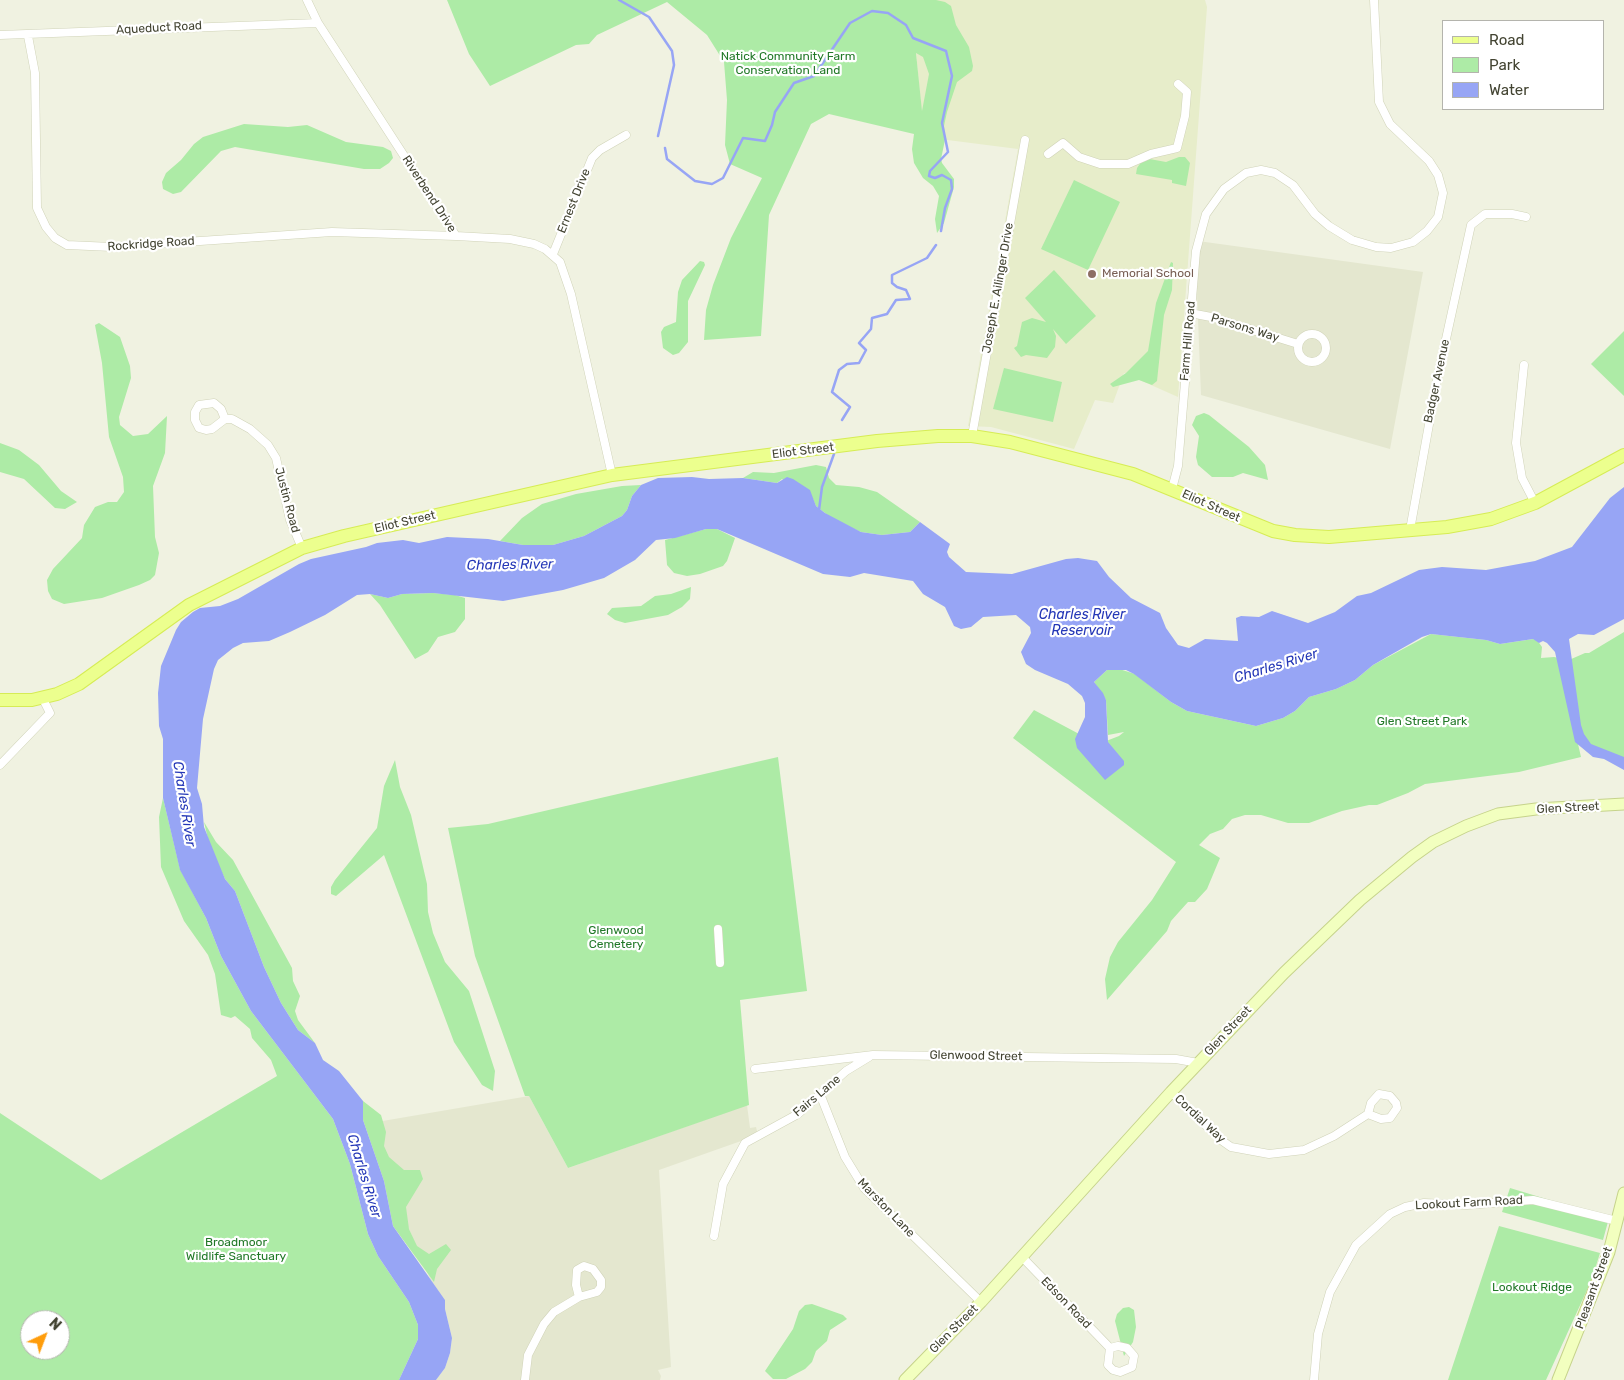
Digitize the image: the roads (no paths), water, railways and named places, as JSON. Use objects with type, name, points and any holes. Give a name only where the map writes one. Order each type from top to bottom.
[{"type":"main road","name":"Eliot Street","points":[[0,700],[32,700],[57,694],[79,684],[189,605],[302,548],[344,536],[612,475],[877,441],[938,436],[972,436],[1010,442],[1134,474],[1250,523],[1284,534],[1330,538],[1492,519],[1535,502],[1624,455]]},
{"type":"street","name":"Riverbend Drive","points":[[307,0],[318,23],[456,236],[510,239],[534,244],[553,254]]},
{"type":"street","name":"Farm Hill Road","points":[[1172,489],[1178,466],[1196,251],[1202,223],[1224,189],[1246,173],[1261,170],[1282,176],[1293,185],[1321,220],[1344,236],[1368,245],[1391,248],[1413,242],[1427,231],[1438,217],[1442,193],[1438,174],[1429,161],[1390,124],[1379,102],[1374,0]]},
{"type":"street","name":"Aqueduct Road","points":[[0,35],[28,36],[220,25],[318,23]]},
{"type":"street","name":"Rockridge Road","points":[[28,36],[34,73],[37,208],[46,227],[55,238],[67,245],[112,246],[332,232],[456,236]]},
{"type":"street","points":[[1048,154],[1063,143],[1079,157],[1100,164],[1128,164],[1151,154],[1177,148],[1186,116],[1187,92],[1178,84]]},
{"type":"street","name":"Ernest Drive","points":[[553,254],[592,158],[600,150],[626,135]]},
{"type":"street","name":"Joseph E. Ailinger Drive","points":[[972,436],[1025,140]]},
{"type":"street","name":"Badger Avenue","points":[[1410,530],[1435,388],[1469,232],[1474,221],[1485,214],[1497,213],[1526,217]]},
{"type":"street","points":[[553,254],[566,274],[612,475]]},
{"type":"street","name":"Parsons Way","points":[[1190,313],[1211,317],[1298,344]]},
{"type":"street","points":[[1524,365],[1516,443],[1522,478],[1535,502]]},
{"type":"street","name":"Justin Road","points":[[225,419],[232,419],[250,429],[268,445],[276,458],[290,520],[302,548]]},
{"type":"street","points":[[0,765],[50,713],[42,697]]},
{"type":"street","name":"Glen Street","points":[[905,1380],[981,1302],[1198,1063],[1325,932],[1360,900],[1434,842],[1466,826],[1498,814],[1536,809],[1624,804]]},
{"type":"street","points":[[718,929],[720,963]]},
{"type":"street","name":"Glenwood Street","points":[[755,1070],[873,1055],[1176,1059],[1198,1063]]},
{"type":"street","name":"Fairs Lane","points":[[714,1236],[723,1184],[745,1143],[758,1134],[798,1114],[846,1071],[873,1055]]},
{"type":"street","name":"Cordial Way","points":[[1171,1092],[1221,1140],[1231,1147],[1269,1154],[1304,1150],[1334,1136],[1368,1114]]},
{"type":"street","name":"Marston Lane","points":[[820,1094],[845,1157],[864,1188],[981,1302]]},
{"type":"street","name":"Pleasant Street","points":[[1558,1380],[1609,1252],[1624,1194]]},
{"type":"street","name":"Lookout Farm Road","points":[[1314,1380],[1318,1334],[1330,1292],[1356,1245],[1390,1214],[1405,1207],[1424,1203],[1467,1205],[1533,1200],[1617,1221]]},
{"type":"street","name":"Edson Road","points":[[1022,1257],[1110,1348]]},
{"type":"street","points":[[525,1380],[528,1355],[544,1324],[554,1312],[579,1297]]},
{"type":"water","name":"Charles River Reservoir","points":[[692,477],[709,479],[743,478],[777,483],[787,477],[810,490],[816,506],[825,513],[861,532],[882,535],[910,532],[920,522],[950,544],[947,552],[949,557],[966,572],[1012,574],[1066,559],[1078,558],[1097,561],[1109,577],[1131,598],[1160,613],[1166,628],[1178,645],[1189,648],[1205,639],[1238,641],[1236,618],[1241,616],[1259,617],[1272,611],[1308,623],[1335,612],[1357,596],[1371,593],[1419,570],[1442,567],[1486,570],[1535,561],[1572,547],[1610,498],[1624,487],[1624,619],[1594,635],[1578,634],[1569,639],[1581,725],[1584,734],[1591,744],[1624,757],[1624,770],[1604,759],[1593,757],[1575,742],[1555,652],[1547,643],[1543,641],[1539,643],[1533,639],[1500,644],[1486,640],[1431,634],[1422,637],[1373,665],[1355,680],[1336,689],[1309,697],[1295,711],[1283,718],[1256,726],[1187,711],[1171,702],[1134,674],[1126,670],[1107,670],[1094,682],[1106,700],[1108,742],[1124,761],[1124,765],[1105,780],[1077,748],[1075,739],[1085,717],[1085,703],[1082,696],[1068,684],[1035,670],[1026,664],[1021,652],[1031,633],[1030,627],[1016,615],[983,617],[971,627],[961,629],[954,626],[945,607],[923,594],[913,581],[864,573],[850,577],[823,574],[717,529],[706,529],[675,538],[656,540],[635,560],[604,578],[563,590],[503,601],[433,593],[402,594],[388,598],[370,594],[357,595],[325,615],[269,641],[243,643],[218,660],[214,669],[203,719],[197,788],[202,804],[204,827],[225,879],[235,891],[264,967],[281,1003],[298,1030],[315,1043],[323,1060],[339,1071],[363,1101],[363,1120],[384,1181],[393,1226],[445,1300],[445,1309],[452,1338],[445,1368],[436,1380],[399,1380],[418,1339],[418,1325],[409,1302],[378,1256],[368,1234],[350,1164],[333,1119],[251,1011],[221,956],[206,918],[180,870],[163,798],[163,739],[159,726],[158,693],[161,666],[176,630],[181,622],[193,612],[200,608],[220,606],[238,599],[311,559],[377,543],[403,540],[419,543],[447,537],[488,539],[523,545],[553,545],[584,536],[622,516],[627,510],[632,496],[641,485],[658,478]]},
{"type":"waterway","points":[[619,0],[649,17],[672,51],[674,65],[658,136]]},
{"type":"waterway","points":[[665,148],[667,159],[695,181],[712,184],[723,178],[743,138],[765,141],[775,112],[794,83],[814,76],[850,23],[872,11],[888,13],[906,25],[913,38],[946,51],[952,76],[942,123],[948,152],[930,171],[929,176],[935,178],[942,175],[951,180],[952,189],[945,208],[941,231]]},
{"type":"waterway","points":[[842,420],[850,407],[832,392],[839,370],[847,364],[859,363],[866,350],[859,343],[871,329],[872,318],[887,314],[896,300],[910,299],[906,290],[892,283],[892,275],[927,258],[936,245]]},
{"type":"waterway","points":[[819,510],[822,487],[834,454]]},
{"type":"place","name":"Memorial School","points":[[1092,274]]},
{"type":"park label","name":"Natick Community Farm Conservation Land","points":[[788,64]]},
{"type":"park label","name":"Glen Street Park","points":[[1422,722]]},
{"type":"park label","name":"Glenwood Cemetery","points":[[616,938]]},
{"type":"park label","name":"Broadmoor Wildlife Sanctuary","points":[[236,1250]]},
{"type":"park label","name":"Lookout Ridge","points":[[1532,1288]]},
{"type":"water label","name":"Charles River","points":[[510,565]]},
{"type":"water label","name":"Charles River","points":[[1276,666]]},
{"type":"water label","name":"Charles River","points":[[184,804]]},
{"type":"water label","name":"Charles River","points":[[364,1176]]}]
